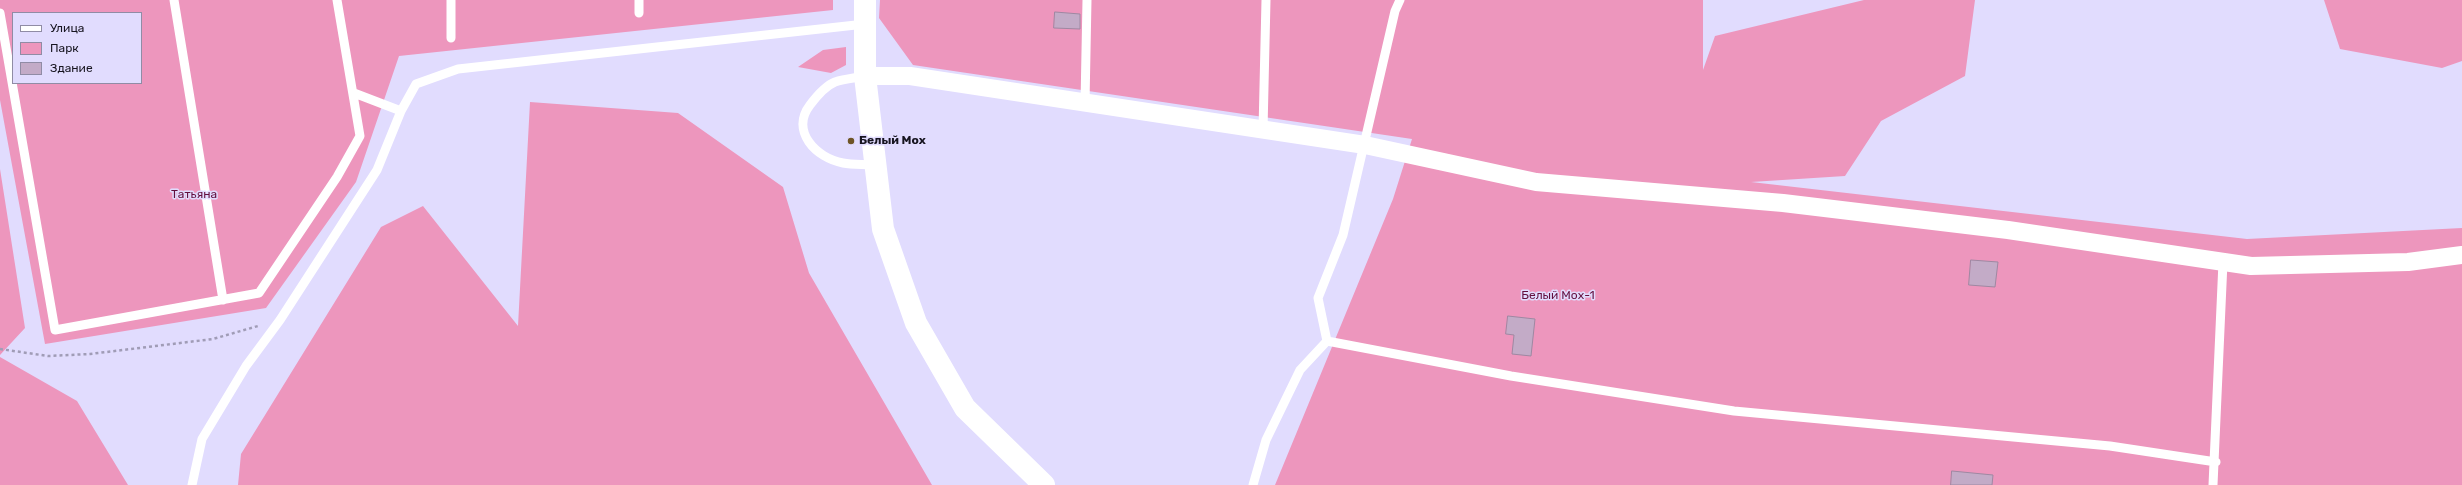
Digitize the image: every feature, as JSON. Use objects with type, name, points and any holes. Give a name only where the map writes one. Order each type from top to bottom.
[{"type":"street","points":[[865,0],[865,76],[874,165],[883,229],[916,323],[965,408],[1044,485]]},
{"type":"street","points":[[865,76],[910,76],[1365,145],[1536,182],[1791,204],[2008,230],[2251,266],[2408,262],[2462,255]]},
{"type":"lane","points":[[174,0],[223,300]]},
{"type":"lane","points":[[12,84],[55,330],[259,294],[337,177],[360,136],[354,93],[337,0]]},
{"type":"lane","points":[[451,0],[451,38]]},
{"type":"lane","points":[[639,0],[639,13]]},
{"type":"lane","points":[[1085,103],[1087,0]]},
{"type":"lane","points":[[1263,130],[1266,0]]},
{"type":"lane","points":[[1327,341],[1318,298],[1343,235],[1395,11],[1400,0]]},
{"type":"lane","points":[[0,13],[12,82]]},
{"type":"lane","points":[[192,485],[202,439],[246,366],[280,320],[377,170],[401,111],[416,84],[458,69],[865,24]]},
{"type":"lane","points":[[865,76],[834,83],[817,96],[805,112],[801,127],[808,144],[823,156],[843,163],[874,165]]},
{"type":"lane","points":[[354,93],[401,111]]},
{"type":"lane","points":[[2213,485],[2216,462],[2223,262]]},
{"type":"lane","points":[[1327,341],[1511,376],[1734,411],[2110,446],[2216,462]]},
{"type":"lane","points":[[1254,485],[1266,440],[1300,370],[1327,341]]},
{"type":"path","points":[[0,349],[48,356],[97,354],[213,339],[280,320]]},
{"type":"green space","name":"Татьяна","points":[[0,0],[833,0],[833,10],[399,56],[356,182],[266,308],[45,344],[0,100]]},
{"type":"green space","name":"Белый Мох-1","points":[[880,0],[1703,0],[1703,70],[1715,36],[1864,0],[1975,0],[1965,76],[1881,121],[1845,176],[1751,182],[2247,239],[2462,228],[2462,485],[1275,485],[1393,199],[1412,139],[913,65],[879,18]]},
{"type":"green space","points":[[2324,0],[2462,0],[2462,61],[2442,68],[2340,49]]},
{"type":"green space","points":[[846,47],[846,65],[831,73],[798,67],[823,50]]},
{"type":"green space","points":[[530,102],[678,113],[783,187],[809,273],[932,485],[238,485],[241,454],[381,227],[423,206],[518,326]]},
{"type":"green space","points":[[0,169],[25,328],[0,355]]},
{"type":"green space","points":[[0,357],[77,401],[128,485],[0,485]]},
{"type":"building","points":[[1055,12],[1080,14],[1080,29],[1054,28]]},
{"type":"building","points":[[1971,260],[1998,262],[1995,287],[1969,285]]},
{"type":"building","points":[[1508,316],[1535,319],[1531,356],[1512,354],[1514,335],[1506,334]]},
{"type":"building","points":[[1952,471],[1993,475],[1992,485],[1951,485]]},
{"type":"place","name":"Белый Мох","points":[[851,141]]}]
